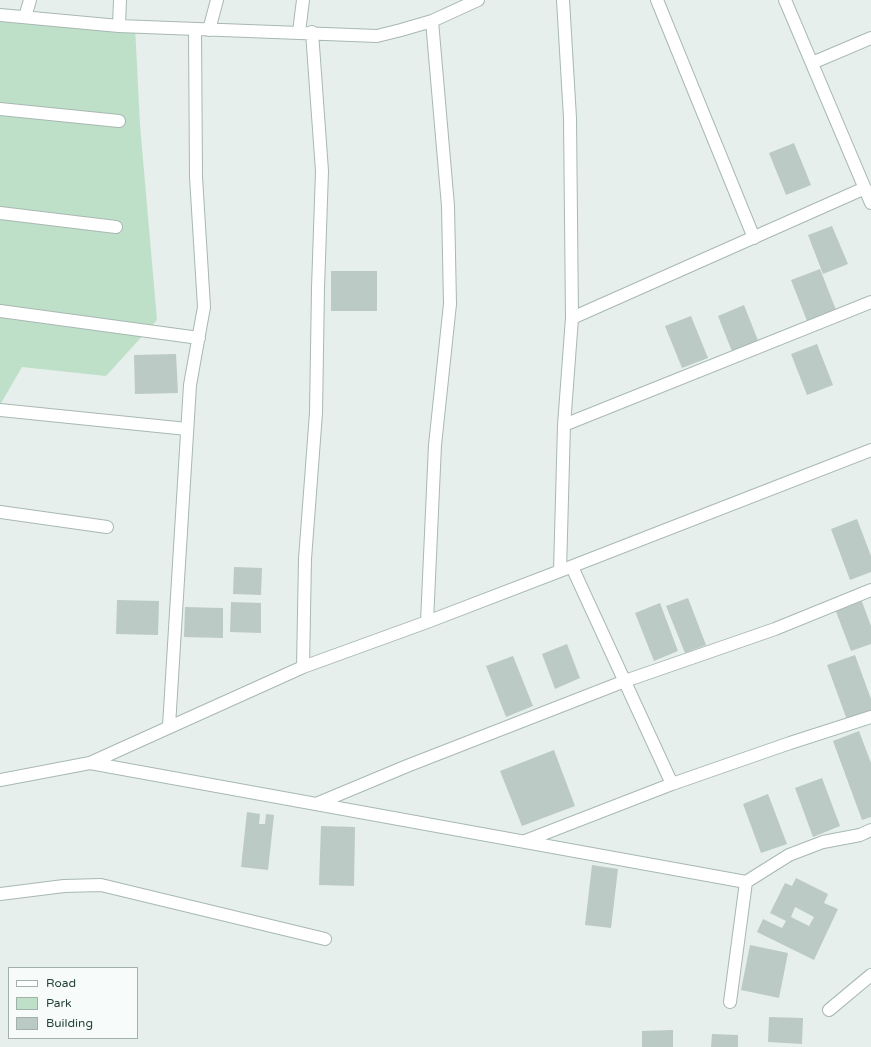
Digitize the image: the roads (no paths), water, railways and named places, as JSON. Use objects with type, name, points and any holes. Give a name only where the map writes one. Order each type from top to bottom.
[{"type":"street","points":[[25,17],[30,0]]},
{"type":"street","points":[[119,26],[120,0]]},
{"type":"street","points":[[209,30],[217,0]]},
{"type":"street","points":[[299,32],[303,0]]},
{"type":"street","points":[[0,15],[119,26],[209,30],[312,32],[377,36],[432,21],[478,0]]},
{"type":"street","points":[[560,571],[564,425],[572,318],[570,118],[563,0]]},
{"type":"street","points":[[657,0],[754,238]]},
{"type":"street","points":[[785,0],[871,203]]},
{"type":"street","points":[[427,622],[435,445],[450,304],[448,206],[432,21]]},
{"type":"street","points":[[169,726],[190,385],[204,307],[196,177],[195,29]]},
{"type":"street","points":[[303,667],[305,559],[316,413],[322,171],[312,32]]},
{"type":"street","points":[[812,63],[871,38]]},
{"type":"street","points":[[0,109],[119,121]]},
{"type":"street","points":[[572,318],[865,188]]},
{"type":"street","points":[[0,213],[116,227]]},
{"type":"street","points":[[564,425],[871,302]]},
{"type":"street","points":[[0,311],[199,338]]},
{"type":"street","points":[[0,410],[187,429]]},
{"type":"street","points":[[0,780],[90,763],[169,726],[303,667],[572,567],[871,450]]},
{"type":"street","points":[[0,512],[107,526]]},
{"type":"street","points":[[572,567],[672,784]]},
{"type":"street","points":[[316,804],[407,766],[625,681],[775,629],[871,590]]},
{"type":"street","points":[[524,842],[672,784],[790,743],[871,717]]},
{"type":"street","points":[[90,763],[746,882],[789,855],[823,842],[860,835],[871,830]]},
{"type":"street","points":[[730,1002],[746,882]]},
{"type":"street","points":[[0,894],[64,886],[101,885],[325,939]]},
{"type":"street","points":[[830,1010],[871,975]]}]
